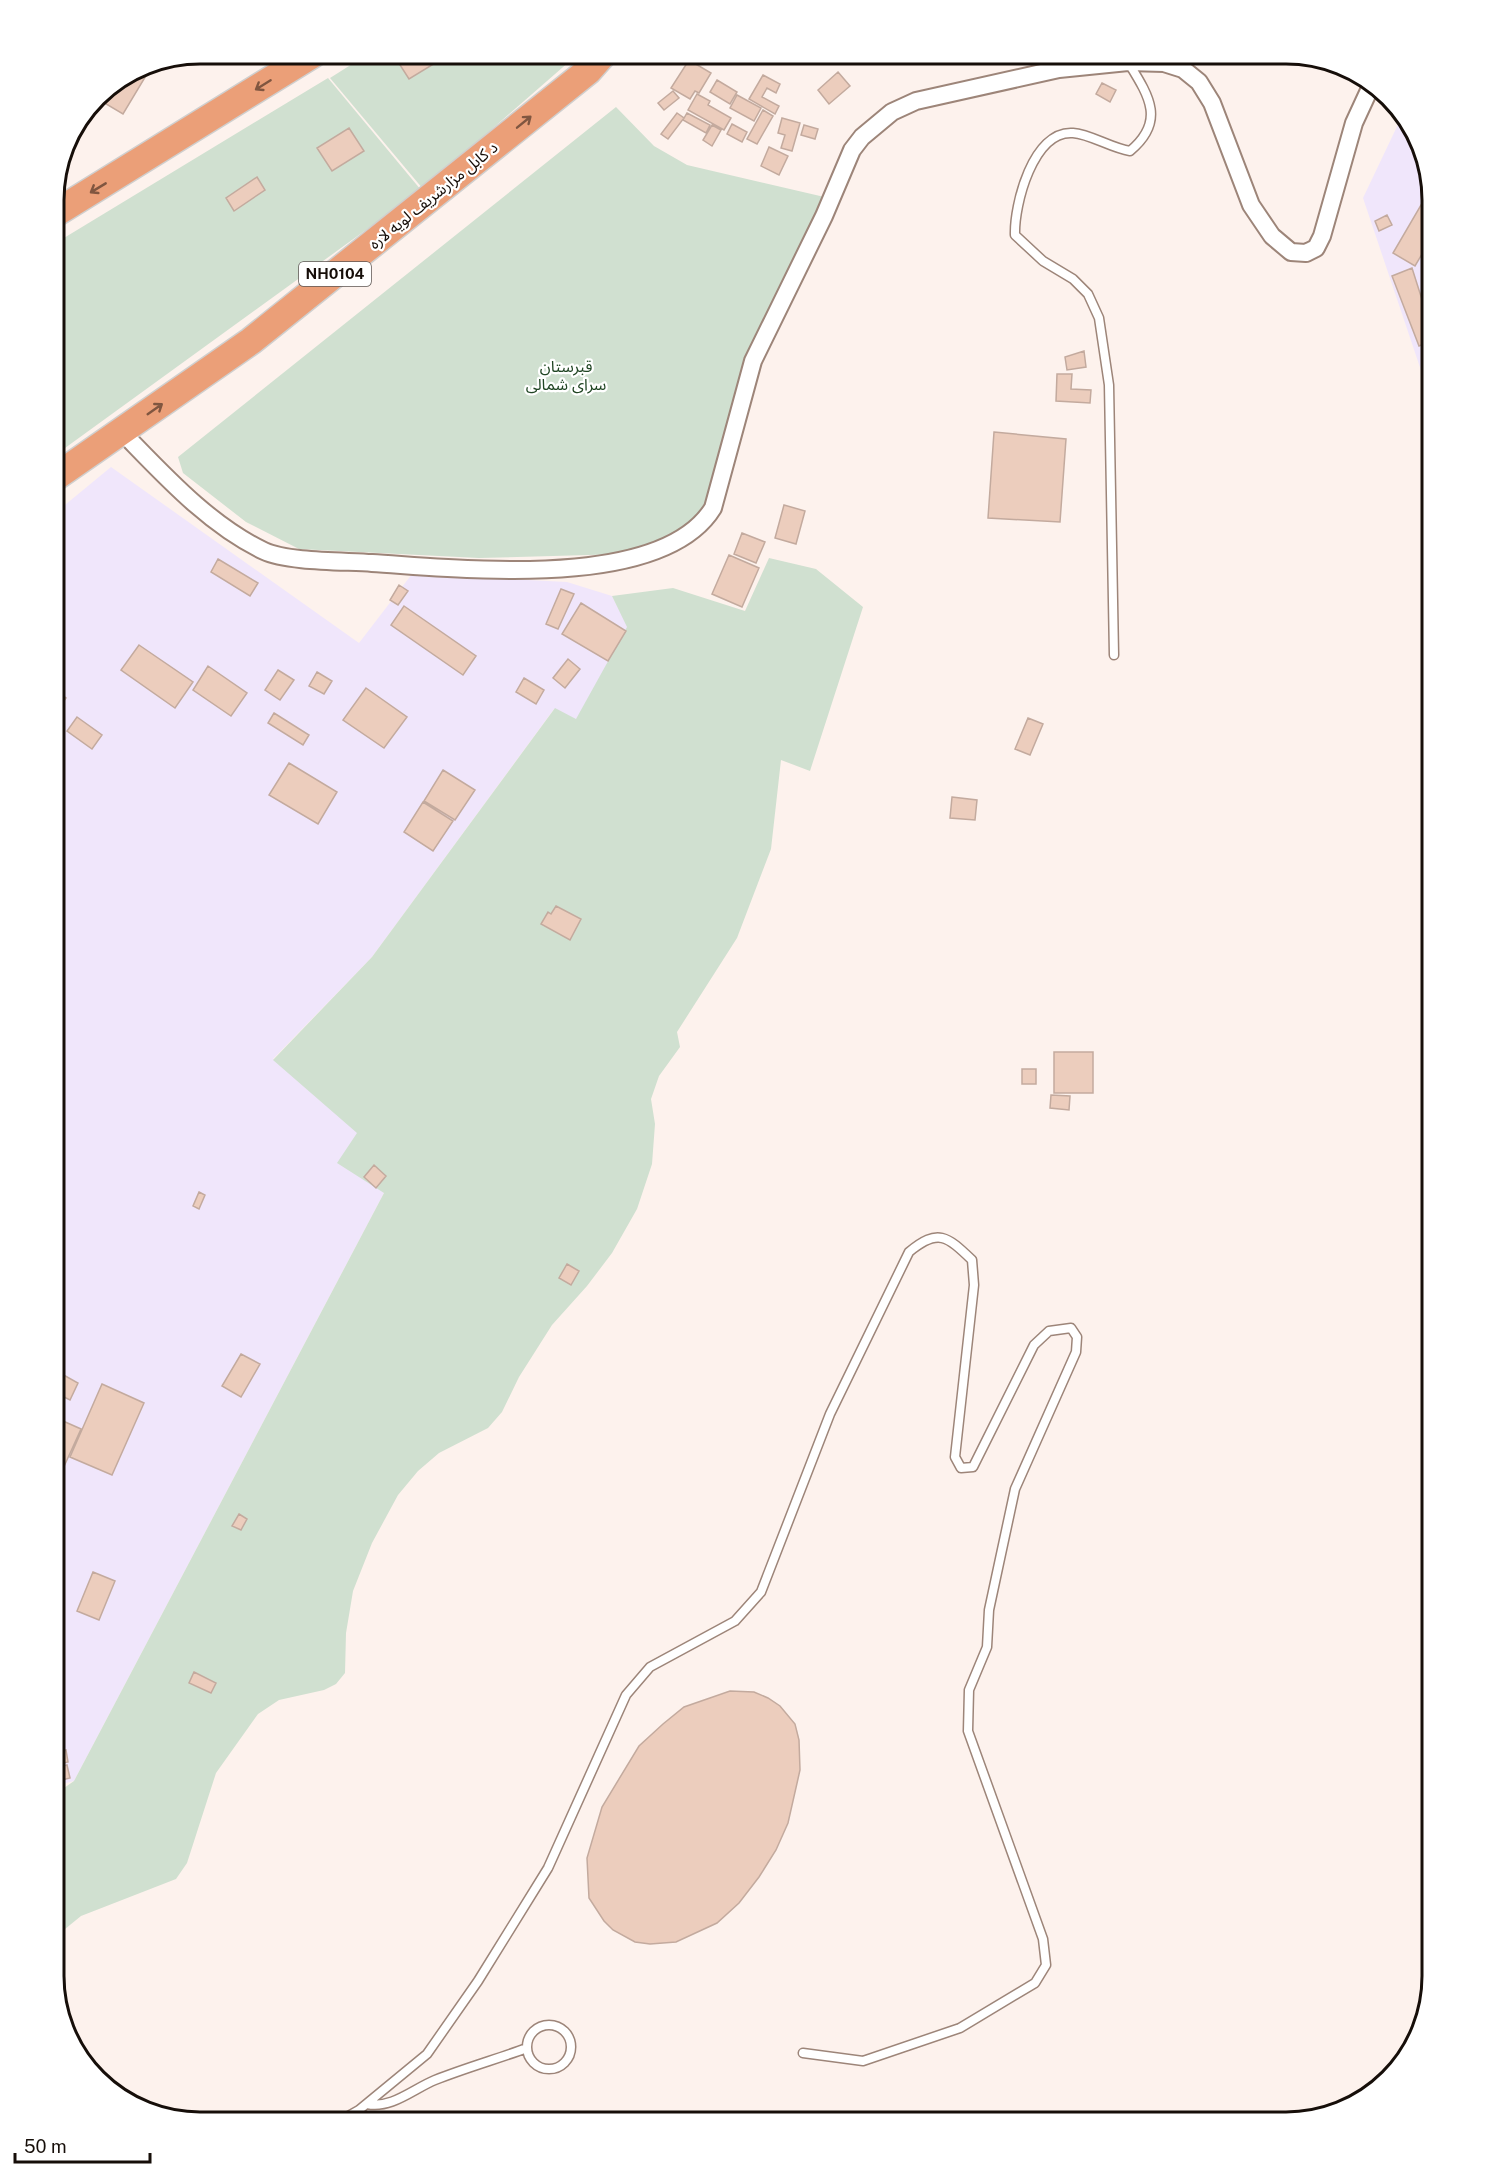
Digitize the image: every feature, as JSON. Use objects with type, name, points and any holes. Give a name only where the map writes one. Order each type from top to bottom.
[{"type":"highway","points":[[65,207],[295,65]]},
{"type":"highway","name":"د کابل مزارشریف لویه لاره","points":[[65,471],[251,342],[593,65]]},
{"type":"street","points":[[122,432],[175,486],[240,538],[267,553],[331,560],[541,571],[603,563],[664,550],[705,521],[712,508],[753,361],[824,216],[852,150],[862,137],[892,112],[916,100],[1059,69],[1098,65]]},
{"type":"street","points":[[1170,65],[1183,69],[1199,82],[1212,103],[1251,205],[1272,236],[1291,252],[1306,253],[1316,248],[1322,236],[1354,123],[1368,93]]},
{"type":"lane","points":[[1114,655],[1109,385],[1099,318],[1088,294],[1073,279],[1043,261],[1015,235],[1014,216],[1027,175],[1044,145],[1061,134],[1075,133],[1114,149],[1130,151],[1144,140],[1150,125],[1151,109],[1145,89],[1130,65]]},
{"type":"lane","points":[[354,2112],[367,2104],[427,2054],[478,1981],[548,1868],[626,1695],[650,1667],[735,1621],[761,1592],[830,1414],[909,1252],[925,1239],[940,1237],[956,1245],[972,1260],[974,1285],[955,1457],[961,1468],[973,1467],[1034,1345],[1050,1331],[1071,1328],[1077,1337],[1076,1352],[1015,1489],[989,1610],[987,1647],[969,1690],[968,1731],[1043,1939],[1046,1965],[1035,1983],[960,2028],[863,2061],[803,2053]]},
{"type":"lane","points":[[552,2025],[565,2032],[572,2046],[562,2066],[548,2070],[531,2060],[527,2048],[528,2040],[537,2028],[552,2025]]},
{"type":"lane","points":[[367,2104],[376,2106],[392,2102],[435,2080],[527,2048]]},
{"type":"shaded area","points":[[1398,124],[1417,165],[1422,200],[1422,373],[1363,198]]},
{"type":"shaded area","points":[[111,467],[359,643],[412,574],[567,582],[612,596],[628,627],[576,720],[554,709],[372,957],[273,1059],[358,1133],[384,1193],[74,1781],[64,1783],[65,505]]},
{"type":"green space","points":[[351,65],[565,65],[423,189],[330,78]]},
{"type":"green space","points":[[328,78],[421,190],[65,448],[65,237]]},
{"type":"green space","name":"قبرستان سرای شمالی","points":[[616,107],[654,146],[687,165],[833,199],[748,386],[716,505],[705,532],[661,553],[479,558],[299,549],[246,522],[183,473],[178,457]]},
{"type":"green space","points":[[769,558],[816,569],[863,607],[810,771],[781,760],[771,849],[737,938],[677,1032],[680,1047],[659,1076],[651,1099],[655,1124],[652,1164],[637,1209],[612,1253],[587,1286],[552,1325],[519,1377],[502,1412],[488,1428],[439,1453],[418,1471],[398,1495],[372,1543],[353,1591],[346,1633],[345,1673],[336,1684],[324,1690],[279,1700],[258,1714],[216,1773],[187,1863],[176,1879],[81,1916],[64,1930],[64,1788],[74,1781],[384,1193],[337,1163],[357,1133],[273,1060],[372,957],[555,708],[576,719],[627,627],[612,596],[673,588],[745,611]]},
{"type":"building","points":[[400,65],[432,65],[409,79]]},
{"type":"building","points":[[686,65],[697,65],[711,73],[699,93],[695,91],[690,99],[671,88]]},
{"type":"building","points":[[838,72],[850,86],[829,104],[818,90]]},
{"type":"building","points":[[763,75],[780,84],[776,93],[767,88],[762,97],[779,106],[775,114],[749,99]]},
{"type":"building","points":[[146,76],[123,114],[105,104],[125,87]]},
{"type":"building","points":[[717,80],[737,92],[730,104],[710,92]]},
{"type":"building","points":[[1102,83],[1116,90],[1110,102],[1096,94]]},
{"type":"building","points":[[673,91],[679,98],[664,110],[658,103]]},
{"type":"building","points":[[697,94],[710,101],[708,105],[731,118],[724,130],[688,110]]},
{"type":"building","points":[[737,95],[761,108],[754,121],[730,108]]},
{"type":"building","points":[[763,110],[773,116],[757,144],[747,139]]},
{"type":"building","points":[[677,113],[684,118],[668,139],[661,134]]},
{"type":"building","points":[[687,113],[710,125],[706,133],[683,120]]},
{"type":"building","points":[[782,118],[800,123],[792,151],[781,148],[785,135],[778,133]]},
{"type":"building","points":[[732,124],[747,132],[742,142],[727,134]]},
{"type":"building","points":[[712,125],[721,130],[712,146],[703,140]]},
{"type":"building","points":[[804,125],[818,129],[815,139],[801,135]]},
{"type":"building","points":[[349,128],[364,151],[332,171],[317,148]]},
{"type":"building","points":[[769,147],[788,156],[779,175],[761,166]]},
{"type":"building","points":[[257,177],[265,190],[234,211],[226,198]]},
{"type":"building","points":[[1421,205],[1422,254],[1415,266],[1393,253]]},
{"type":"building","points":[[1387,215],[1392,225],[1379,231],[1375,221]]},
{"type":"building","points":[[1412,268],[1422,300],[1422,345],[1419,346],[1392,276]]},
{"type":"building","points":[[1084,351],[1086,367],[1067,370],[1065,357]]},
{"type":"building","points":[[1057,374],[1072,374],[1071,389],[1091,390],[1090,403],[1056,401]]},
{"type":"building","points":[[994,432],[1066,439],[1060,522],[988,518]]},
{"type":"building","points":[[784,505],[805,511],[796,544],[775,538]]},
{"type":"building","points":[[742,533],[765,542],[756,563],[734,554]]},
{"type":"building","points":[[729,555],[759,568],[742,607],[712,594]]},
{"type":"building","points":[[218,559],[258,583],[250,596],[211,572]]},
{"type":"building","points":[[399,585],[408,591],[398,605],[390,600]]},
{"type":"building","points":[[561,589],[574,594],[558,629],[546,624]]},
{"type":"building","points":[[581,603],[626,631],[608,661],[562,634]]},
{"type":"building","points":[[404,606],[476,656],[463,675],[391,625]]},
{"type":"building","points":[[139,645],[193,682],[175,708],[121,670]]},
{"type":"building","points":[[568,659],[580,669],[565,688],[553,678]]},
{"type":"building","points":[[208,666],[247,693],[231,716],[193,690]]},
{"type":"building","points":[[278,670],[294,680],[280,700],[265,690]]},
{"type":"building","points":[[317,672],[332,681],[324,694],[309,686]]},
{"type":"building","points":[[524,678],[544,690],[536,704],[516,692]]},
{"type":"building","points":[[366,688],[407,717],[384,748],[343,720]]},
{"type":"building","points":[[274,713],[309,735],[303,745],[268,723]]},
{"type":"building","points":[[77,717],[102,735],[92,749],[67,731]]},
{"type":"building","points":[[1028,718],[1043,724],[1030,755],[1015,749]]},
{"type":"building","points":[[289,763],[337,792],[318,824],[269,795]]},
{"type":"building","points":[[443,770],[475,790],[455,820],[424,801]]},
{"type":"building","points":[[952,797],[977,800],[975,820],[950,818]]},
{"type":"building","points":[[423,802],[453,821],[433,851],[404,832]]},
{"type":"building","points":[[556,906],[581,919],[570,940],[541,924],[548,912],[551,914]]},
{"type":"building","points":[[1054,1052],[1093,1052],[1093,1093],[1054,1093]]},
{"type":"building","points":[[1022,1069],[1036,1069],[1036,1084],[1022,1084]]},
{"type":"building","points":[[1051,1095],[1070,1096],[1069,1110],[1050,1108]]},
{"type":"building","points":[[374,1165],[386,1176],[376,1188],[364,1177]]},
{"type":"building","points":[[199,1192],[205,1195],[199,1209],[193,1206]]},
{"type":"building","points":[[567,1264],[579,1271],[571,1285],[559,1278]]},
{"type":"building","points":[[241,1354],[260,1364],[241,1397],[222,1386]]},
{"type":"building","points":[[64,1375],[78,1383],[70,1400],[64,1397]]},
{"type":"building","points":[[102,1384],[144,1403],[112,1475],[70,1457]]},
{"type":"building","points":[[64,1422],[81,1429],[64,1466]]},
{"type":"building","points":[[239,1514],[247,1519],[241,1530],[232,1526]]},
{"type":"building","points":[[93,1572],[115,1581],[99,1620],[77,1611]]},
{"type":"building","points":[[194,1672],[216,1683],[211,1693],[189,1683]]},
{"type":"building","points":[[730,1691],[754,1692],[768,1698],[780,1706],[795,1724],[799,1740],[800,1770],[788,1823],[776,1850],[759,1877],[739,1903],[717,1923],[676,1942],[650,1944],[635,1942],[613,1930],[589,1898],[587,1858],[602,1807],[639,1746],[663,1724],[684,1707]]},
{"type":"building","points":[[66,1750],[68,1762],[64,1763]]},
{"type":"building","points":[[67,1765],[70,1778],[64,1779],[64,1766]]}]
